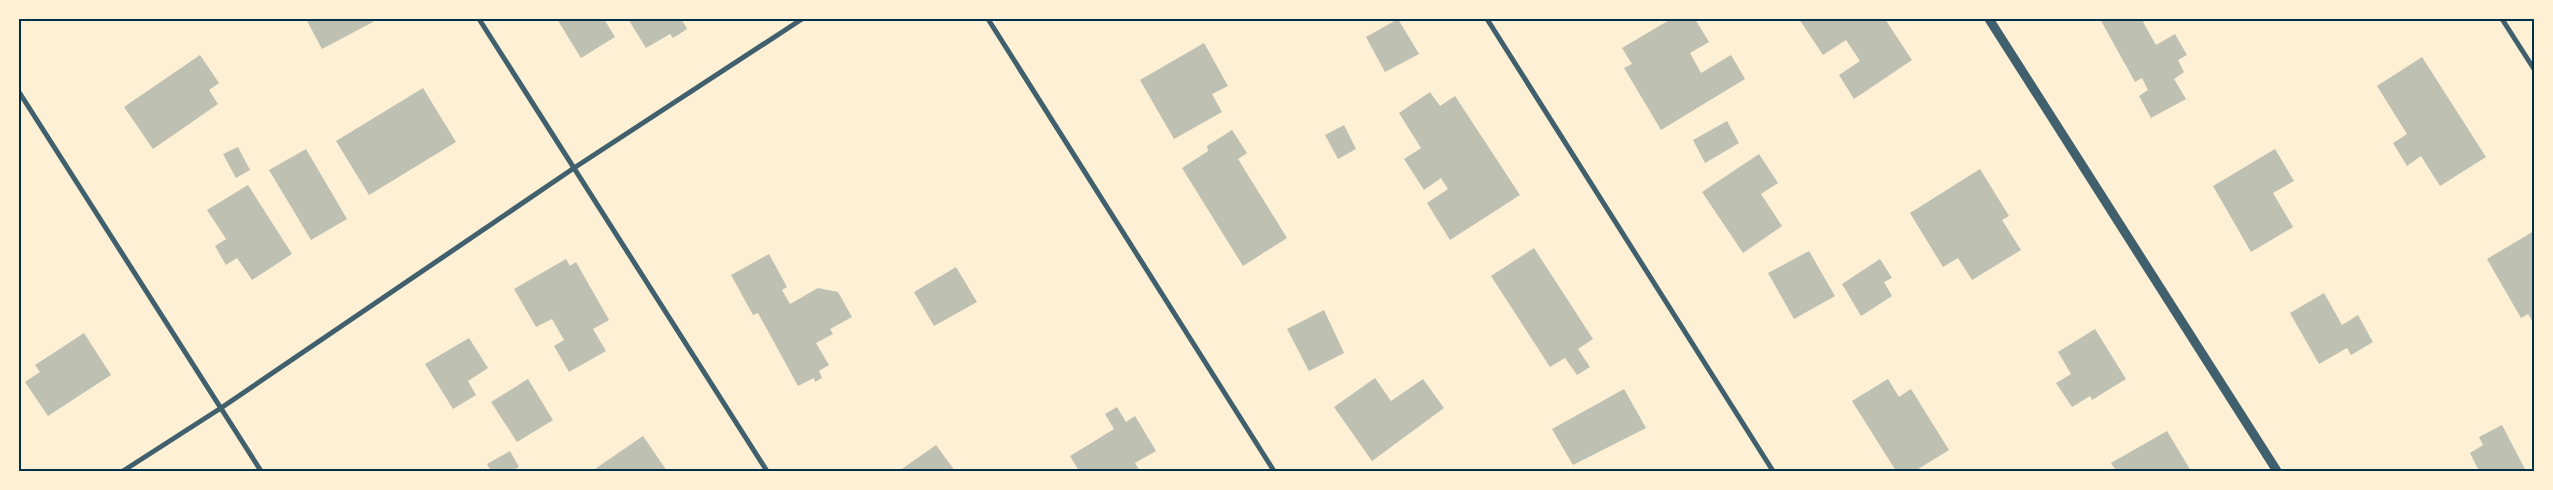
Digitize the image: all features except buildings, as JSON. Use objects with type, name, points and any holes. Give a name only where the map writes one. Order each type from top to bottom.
[{"type":"street","points":[[479,19],[766,471]]},
{"type":"street","points":[[123,471],[221,408],[574,168],[802,19]]},
{"type":"street","points":[[988,19],[1274,471]]},
{"type":"street","points":[[1487,19],[1773,471]]},
{"type":"street","points":[[1990,19],[2277,471]]},
{"type":"street","points":[[2502,19],[2534,69]]},
{"type":"street","points":[[19,92],[261,471]]}]
